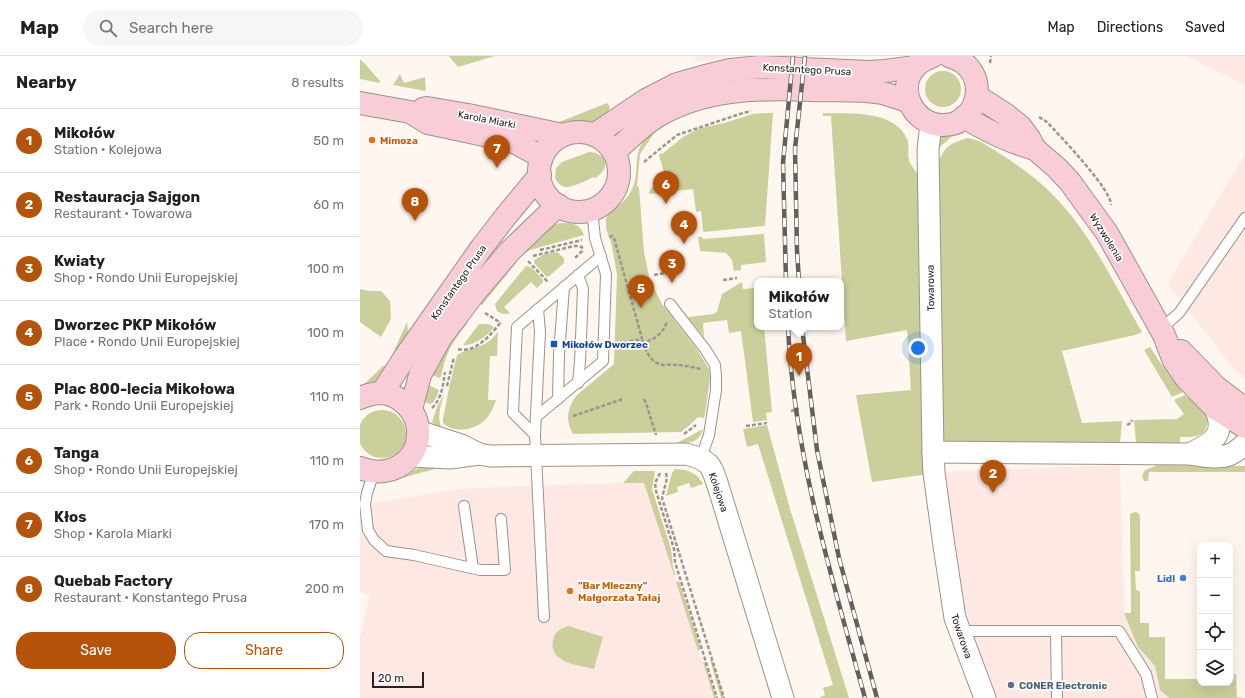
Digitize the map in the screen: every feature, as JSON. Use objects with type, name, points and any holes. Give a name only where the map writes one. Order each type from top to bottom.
[{"type":"street","points":[[933,56],[924,60],[915,67],[909,77],[907,89],[908,101],[913,111],[921,119],[931,124],[943,125],[954,123],[964,117],[972,108],[977,96],[977,84],[973,73],[962,59]]},
{"type":"street","name":"Konstantego Prusa","points":[[594,134],[646,100],[677,84],[730,70],[760,66],[869,72],[915,67]]},
{"type":"street","name":"Konstantego Prusa","points":[[614,152],[638,130],[657,117],[686,103],[708,96],[738,91],[778,89],[883,93],[908,101]]},
{"type":"street","name":"Wyzwolenia","points":[[977,96],[1005,114],[1020,126],[1035,149],[1057,168],[1070,182],[1106,233],[1162,332],[1174,361],[1186,378],[1215,408],[1245,427]]},
{"type":"street","name":"Karola Miarki","points":[[360,103],[410,112],[428,123],[512,141],[541,166]]},
{"type":"street","name":"Karola Miarki","points":[[410,112],[427,108],[434,109],[563,135]]},
{"type":"street","name":"Wyzwolenia","points":[[964,117],[990,132],[1015,143],[1035,149]]},
{"type":"street","name":"Towarowa","points":[[931,124],[928,150],[934,473],[955,618],[985,698]]},
{"type":"street","points":[[573,132],[594,134],[605,142],[614,152],[618,163],[619,175],[611,196],[592,210],[580,212],[558,206],[542,187],[541,166],[547,148],[563,135],[573,132]]},
{"type":"street","name":"Konstantego Prusa","points":[[382,393],[405,357],[482,247],[541,166]]},
{"type":"street","name":"Konstantego Prusa","points":[[411,409],[420,375],[441,337],[475,292],[510,251],[558,206]]},
{"type":"street","name":"Wyzwolenia","points":[[1162,332],[1216,387],[1245,409]]},
{"type":"street","points":[[360,398],[369,394],[382,393],[403,401],[411,409],[416,420],[418,431],[418,440],[415,448],[411,456],[404,464],[385,472],[367,470]]},
{"type":"street","points":[[1190,454],[1205,446],[1215,438],[1219,431],[1220,424],[1215,408]]},
{"type":"street","points":[[418,431],[461,445],[479,454],[490,456],[686,454],[701,458]]},
{"type":"street","points":[[933,452],[1190,454],[1206,457],[1229,455],[1237,451],[1245,444]]},
{"type":"street","points":[[411,456],[450,458],[479,454]]},
{"type":"street","name":"Kolejowa","points":[[701,458],[708,463],[719,489],[783,698]]},
{"type":"lane","points":[[536,417],[603,361],[606,274],[595,238],[592,210]]},
{"type":"lane","points":[[1162,332],[1179,313],[1245,218]]},
{"type":"lane","points":[[535,434],[513,413],[517,327],[600,256]]},
{"type":"lane","points":[[578,275],[583,289],[578,383]]},
{"type":"lane","points":[[558,398],[559,355],[564,287]]},
{"type":"lane","points":[[670,304],[715,365],[716,390],[709,435],[701,458]]},
{"type":"lane","points":[[538,309],[540,332],[535,434],[544,617]]},
{"type":"lane","points":[[367,470],[366,504],[368,530],[374,540],[386,551],[414,555],[480,570],[505,570],[501,519]]},
{"type":"lane","points":[[464,506],[473,568]]},
{"type":"lane","points":[[960,631],[1119,631],[1146,674],[1152,698]]},
{"type":"lane","points":[[1056,631],[1057,698]]},
{"type":"path","points":[[644,162],[677,136],[752,111]]},
{"type":"path","points":[[610,237],[614,238],[643,342],[651,359],[663,365],[682,366],[716,372]]},
{"type":"path","points":[[536,251],[586,239]]},
{"type":"path","points":[[523,266],[532,257],[574,246],[582,247],[582,251],[574,259]]},
{"type":"path","points":[[528,261],[548,282]]},
{"type":"path","points":[[654,275],[671,272]]},
{"type":"path","points":[[723,280],[737,278]]},
{"type":"path","points":[[618,345],[636,340],[643,342],[655,337],[664,328],[667,320],[662,308],[670,304]]},
{"type":"path","points":[[481,319],[489,308]]},
{"type":"path","points":[[447,386],[453,358],[458,348],[464,350],[477,345],[491,335],[500,323],[485,313]]},
{"type":"path","points":[[573,416],[623,399]]},
{"type":"path","points":[[644,400],[646,402],[656,436]]},
{"type":"path","points":[[791,411],[800,409]]},
{"type":"path","points":[[1127,425],[1131,423],[1132,420]]},
{"type":"path","points":[[746,426],[767,423]]},
{"type":"path","points":[[681,436],[698,424]]},
{"type":"path","points":[[661,472],[655,483],[656,491],[674,549],[675,562],[718,698]]},
{"type":"path","points":[[666,472],[667,478],[662,498],[724,698]]},
{"type":"shaded area","points":[[695,56],[728,56],[697,62]]},
{"type":"shaded area","points":[[1186,56],[1245,56],[1245,85]]},
{"type":"shaded area","points":[[1245,154],[1245,378],[1233,368],[1168,284]]},
{"type":"shaded area","points":[[1120,465],[1124,613],[1138,647],[1155,666],[1160,690],[1169,698],[982,698],[960,631],[937,472]]},
{"type":"shaded area","points":[[644,483],[714,698],[360,698],[360,636],[370,595],[360,592],[360,505],[459,489]]},
{"type":"green space","points":[[449,56],[495,56],[458,67]]},
{"type":"green space","points":[[360,59],[380,81],[380,83],[360,79]]},
{"type":"green space","points":[[947,71],[956,76],[960,82],[960,96],[956,102],[947,107],[939,107],[930,102],[926,96],[925,85],[930,76],[936,72]]},
{"type":"green space","points":[[400,74],[404,83],[425,77],[426,91],[393,85]]},
{"type":"green space","points":[[607,103],[610,107],[606,117],[598,121],[591,123],[554,124]]},
{"type":"green space","points":[[773,113],[765,226],[703,232],[701,211],[696,212],[693,189],[649,194],[652,188],[663,187],[664,172],[659,156],[660,153],[662,154],[683,137],[698,129],[753,114]]},
{"type":"green space","points":[[823,113],[857,114],[881,118],[892,122],[901,129],[908,141],[908,157],[918,176],[929,474],[872,482],[856,395],[911,390],[907,330],[846,341],[844,278],[842,278],[831,116],[823,116]]},
{"type":"green space","points":[[654,130],[655,132],[640,154],[637,186],[639,187],[644,252],[650,281],[662,304],[696,348],[709,369],[710,379],[704,418],[698,417],[681,432],[573,434],[570,429],[568,419],[571,405],[577,395],[614,364],[617,274],[611,242],[606,229],[606,219],[607,216],[626,198],[631,191],[635,182],[637,158],[640,147]]},
{"type":"green space","points":[[965,133],[951,137],[939,148],[933,148],[936,136]]},
{"type":"green space","points":[[968,138],[981,142],[1018,166],[1044,186],[1065,208],[1090,242],[1142,332],[1135,335],[1062,351],[1082,423],[1122,421],[1120,443],[1113,448],[944,442],[936,368],[936,170],[946,148]]},
{"type":"green space","points":[[589,152],[600,155],[605,162],[605,166],[600,174],[595,178],[593,177],[584,182],[571,186],[565,187],[559,184],[555,178],[556,168],[562,162]]},
{"type":"green space","points":[[570,223],[578,226],[581,228],[584,235],[530,250],[525,253],[522,252],[553,224]]},
{"type":"green space","points":[[764,234],[766,262],[741,265],[741,270],[734,271],[732,260],[726,253],[700,251],[698,237],[702,237],[703,239]]},
{"type":"green space","points":[[557,252],[564,258],[564,263],[548,277],[534,263],[534,260],[545,254]]},
{"type":"green space","points":[[515,261],[516,263],[482,305],[480,304]]},
{"type":"green space","points":[[526,266],[532,268],[543,280],[543,282],[537,288],[531,282],[504,307],[510,313],[503,314],[497,311],[495,304]]},
{"type":"green space","points":[[742,282],[743,289],[754,288],[754,330],[764,330],[772,412],[766,413],[767,420],[753,422],[741,331],[729,333],[727,320],[703,323],[704,337],[688,317],[714,314],[717,312],[722,294]]},
{"type":"green space","points":[[360,289],[381,291],[390,301],[391,319],[381,337],[360,322]]},
{"type":"green space","points":[[407,322],[408,332],[402,345],[394,356],[393,353]]},
{"type":"green space","points":[[465,322],[468,323],[458,335],[447,354],[441,377],[439,378],[429,373],[431,368]]},
{"type":"green space","points":[[479,324],[488,324],[494,327],[480,340],[471,344],[463,345]]},
{"type":"green space","points":[[498,331],[497,356],[490,356],[488,400],[496,400],[492,411],[485,420],[476,426],[458,430],[453,429],[443,423],[443,419],[457,355],[484,344],[494,337]]},
{"type":"green space","points":[[1150,347],[1167,373],[1183,392],[1172,397],[1144,350]]},
{"type":"green space","points":[[386,365],[389,367],[378,383],[360,388],[383,366]]},
{"type":"green space","points":[[425,383],[439,390],[434,402],[429,404],[423,400]]},
{"type":"green space","points":[[444,394],[439,418],[441,427],[444,431],[432,422],[437,407]]},
{"type":"green space","points":[[1185,395],[1202,410],[1206,416],[1207,423],[1205,429],[1200,435],[1180,437],[1180,443],[1136,443],[1134,420],[1177,419],[1184,414],[1174,400]]},
{"type":"green space","points":[[382,410],[391,412],[399,417],[404,425],[406,434],[404,443],[399,451],[391,456],[382,458],[373,456],[365,451],[360,443],[358,434],[360,425],[365,417],[373,412]]},
{"type":"green space","points":[[767,425],[790,509],[849,698],[818,698],[825,695],[823,688],[833,685],[758,444],[747,447],[743,429]]},
{"type":"green space","points":[[703,429],[699,438],[696,440],[689,443],[675,444]]},
{"type":"green space","points":[[438,463],[435,469],[402,478],[419,468]]},
{"type":"green space","points":[[1158,465],[1245,466],[1245,472],[1149,472],[1148,481],[1144,481],[1142,476],[1145,470]]},
{"type":"green space","points":[[675,469],[692,472],[701,480],[703,484],[691,488],[689,483],[677,487],[678,492],[666,496],[672,473]]},
{"type":"green space","points":[[634,471],[655,471],[652,489],[671,549],[673,567],[676,575],[674,575],[644,483],[623,483]]},
{"type":"green space","points":[[1136,512],[1140,517],[1140,571],[1135,571],[1136,590],[1140,591],[1140,623],[1149,623],[1149,637],[1165,637],[1165,679],[1197,679],[1197,686],[1233,686],[1234,674],[1236,674],[1237,697],[1245,698],[1169,698],[1160,690],[1155,666],[1138,647],[1124,613],[1131,613],[1131,513]]},
{"type":"green space","points":[[679,581],[701,649],[698,651],[676,582]]},
{"type":"green space","points":[[569,626],[603,637],[594,669],[566,662],[555,654],[553,640],[555,634],[561,629]]},
{"type":"green space","points":[[710,660],[712,660],[724,698],[721,698]]},
{"type":"green space","points":[[703,662],[705,662],[716,698],[714,698]]},
{"type":"railway","points":[[786,278],[783,163],[793,56]]},
{"type":"railway","points":[[799,278],[795,149],[805,56]]},
{"type":"railway","points":[[788,330],[798,421],[806,468],[827,560],[865,698]]},
{"type":"railway","points":[[802,330],[817,450],[839,558],[877,698]]},
{"type":"place","name":"Mimoza","points":[[372,140]]},
{"type":"place","name":"Kłos","points":[[497,168]]},
{"type":"place","name":"Tanga","points":[[666,204]]},
{"type":"place","name":"Quebab Factory","points":[[415,221]]},
{"type":"place","name":"Dworzec PKP Mikołów","points":[[684,244]]},
{"type":"place","name":"Kwiaty","points":[[672,283]]},
{"type":"place","name":"Plac 800-lecia Mikołowa","points":[[641,308]]},
{"type":"place","name":"Mikołów Dworzec","points":[[554,344]]},
{"type":"place","name":"Mikołów","points":[[799,376]]},
{"type":"place","name":"Restauracja Sajgon","points":[[993,493]]},
{"type":"place","name":"Lidl","points":[[1183,578]]},
{"type":"place","name":"\"Bar Mleczny\" Małgorzata Tałaj","points":[[570,591]]},
{"type":"place","name":"CONER Electronic","points":[[1011,685]]}]
